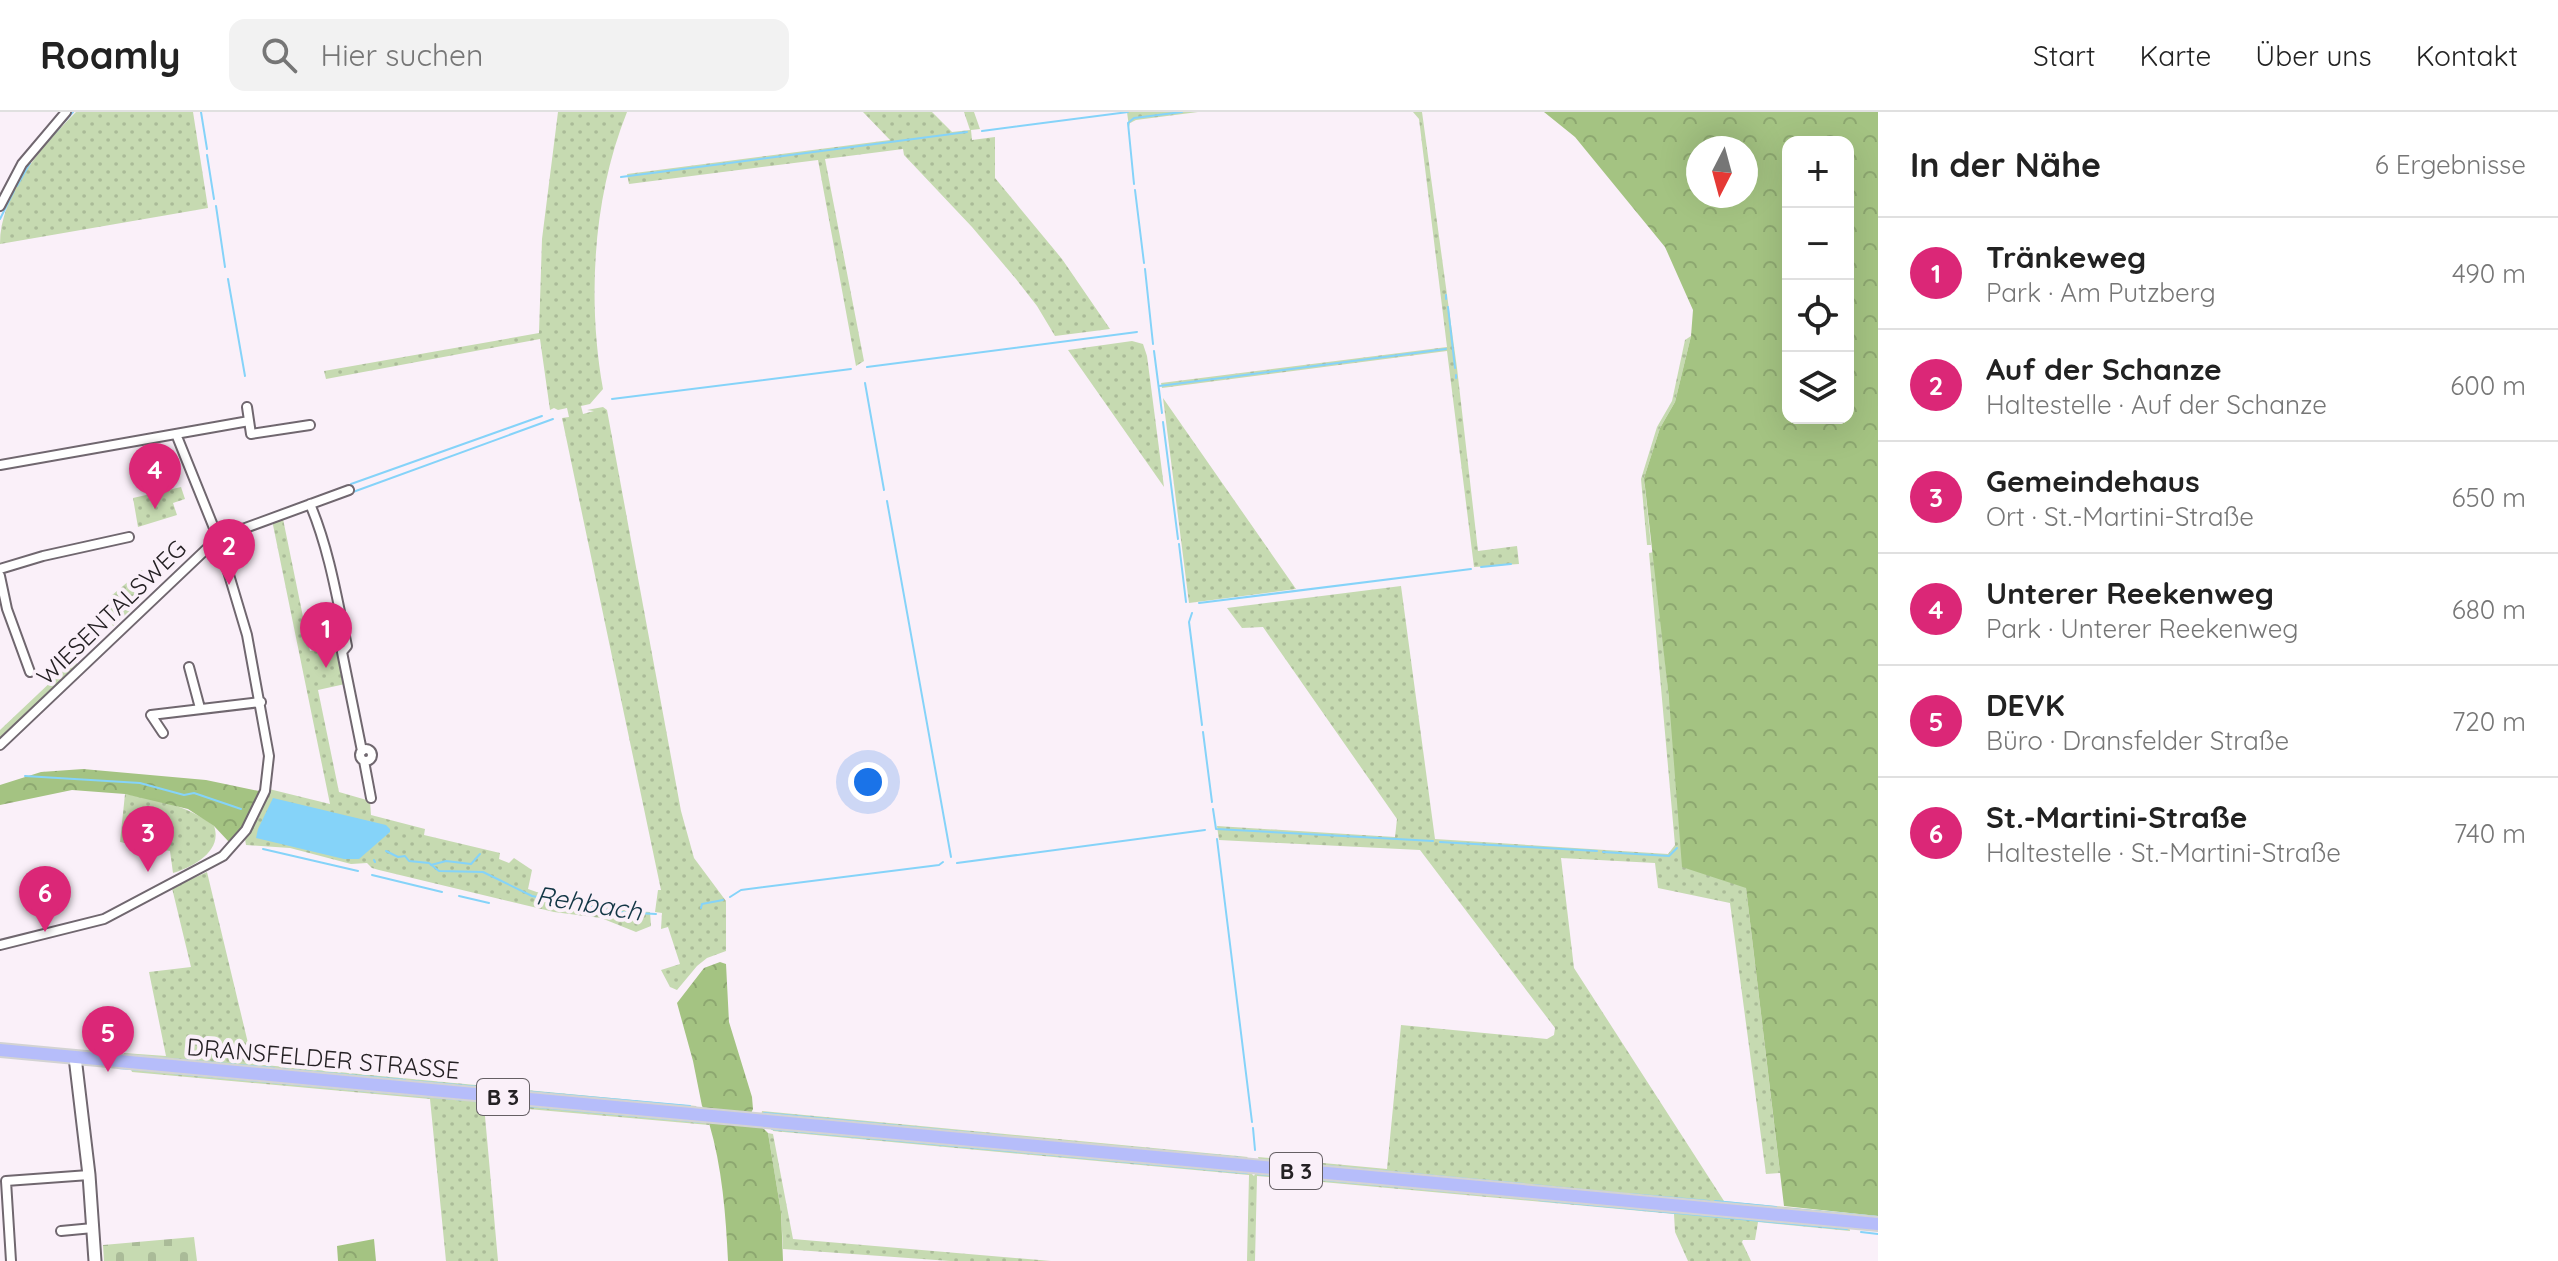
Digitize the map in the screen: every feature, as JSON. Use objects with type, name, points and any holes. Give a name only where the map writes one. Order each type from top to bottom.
[{"type":"main road","name":"DRANSFELDER STRASSE","points":[[0,1050],[1878,1224]]},
{"type":"street","points":[[0,206],[28,156],[66,112]]},
{"type":"street","points":[[247,407],[251,434],[310,425]]},
{"type":"street","points":[[0,465],[249,421]]},
{"type":"street","points":[[0,945],[104,919],[223,856],[252,820],[268,778],[269,756],[247,635],[218,538],[176,434]]},
{"type":"street","name":"WIESENTALSWEG","points":[[0,745],[218,538],[349,490]]},
{"type":"street","points":[[310,504],[321,530],[347,646],[342,652],[362,751],[367,749],[373,754],[371,760],[364,761],[371,798]]},
{"type":"street","points":[[0,569],[129,537]]},
{"type":"street","points":[[0,576],[7,609],[30,672]]},
{"type":"street","points":[[189,667],[200,708]]},
{"type":"street","points":[[163,733],[151,715],[261,702]]},
{"type":"street","points":[[75,1057],[89,1175],[95,1261]]},
{"type":"street","points":[[11,1261],[3,1182],[89,1175]]},
{"type":"street","points":[[61,1231],[93,1228]]},
{"type":"green space","points":[[76,112],[193,112],[208,208],[0,244],[2,225],[15,189],[37,156]]},
{"type":"green space","points":[[558,112],[627,112],[607,178],[596,249],[595,320],[603,389],[590,404],[581,406],[583,414],[594,411],[587,410],[603,407],[607,410],[681,811],[694,858],[726,901],[726,951],[707,958],[677,990],[670,987],[661,970],[680,964],[668,927],[661,929],[662,913],[655,912],[658,890],[661,890],[562,418],[569,417],[567,408],[550,410],[540,339],[326,379],[324,371],[539,333],[542,239]]},
{"type":"green space","points":[[863,112],[932,112],[952,132],[970,130],[964,112],[974,112],[980,129],[971,130],[972,140],[995,137],[995,178],[1062,259],[1110,329],[1055,336],[1016,279],[904,155],[903,149],[825,159],[864,361],[856,366],[818,160],[629,184],[627,174],[890,140]]},
{"type":"green space","points":[[1127,112],[1198,112],[1136,120],[1129,127]]},
{"type":"green space","points":[[1413,112],[1422,112],[1478,551],[1517,546],[1519,564],[1474,567],[1447,351],[1162,388],[1161,383],[1447,347],[1419,119]]},
{"type":"green space","points":[[1544,112],[1878,112],[1878,1216],[1784,1206],[1746,888],[1682,867],[1669,699],[1644,478],[1660,428],[1675,402],[1691,336],[1693,310],[1665,247],[1575,137]]},
{"type":"green space","points":[[1691,336],[1675,402],[1660,428],[1644,478],[1651,545],[1647,545],[1641,479],[1657,427],[1672,401],[1685,340]]},
{"type":"green space","points":[[1132,341],[1143,344],[1147,356],[1164,487],[1068,350]]},
{"type":"green space","points":[[1163,398],[1296,589],[1189,603]]},
{"type":"green space","points":[[181,487],[185,499],[173,503],[177,515],[138,527],[133,498]]},
{"type":"green space","points":[[283,519],[310,651],[337,646],[345,684],[318,690],[339,792],[370,801],[371,815],[425,829],[424,835],[500,853],[499,859],[509,863],[514,858],[532,870],[528,889],[650,912],[651,926],[636,932],[601,918],[554,912],[379,870],[367,863],[351,864],[290,848],[246,845],[245,839],[258,819],[269,789],[330,804],[273,525]]},
{"type":"green space","points":[[1654,552],[1669,699],[1746,888],[1780,1173],[1766,1174],[1730,903],[1658,888],[1655,863],[1561,858],[1574,968],[1724,1201],[1878,1216],[1878,1220],[1260,1163],[1258,1157],[1387,1169],[1401,1025],[1547,1039],[1554,1035],[1555,1028],[1420,850],[1219,840],[1217,826],[1395,837],[1397,819],[1263,627],[1242,628],[1227,608],[1401,586],[1435,839],[1668,854],[1675,845],[1649,553]]},
{"type":"green space","points":[[142,570],[149,593],[113,626],[103,610],[111,596]]},
{"type":"green space","points":[[74,660],[79,666],[0,741],[0,730]]},
{"type":"green space","points":[[83,769],[206,780],[259,791],[243,828],[229,842],[214,826],[188,809],[125,794],[72,790],[0,805],[0,785],[41,772]]},
{"type":"green space","points":[[125,794],[172,804],[204,819],[214,826],[216,835],[210,850],[189,867],[173,873],[170,851],[120,842]]},
{"type":"green space","points":[[207,872],[253,1064],[697,1108],[125,1058],[124,1053],[166,1056],[149,972],[191,967],[172,888]]},
{"type":"green space","points":[[720,962],[726,964],[729,1022],[752,1097],[750,1115],[768,1133],[781,1212],[783,1261],[728,1261],[723,1191],[709,1123],[712,1121],[702,1106],[677,1003],[704,968]]},
{"type":"green space","points":[[130,1067],[712,1121],[709,1125],[484,1105],[498,1261],[446,1261],[430,1099],[132,1072]]},
{"type":"green space","points":[[762,1111],[1248,1157],[1243,1161],[761,1116]]},
{"type":"green space","points":[[772,1127],[1248,1170],[1254,1176],[1256,1172],[1849,1226],[1850,1231],[1758,1222],[1755,1240],[1742,1242],[1751,1261],[1688,1261],[1675,1232],[1674,1214],[1257,1176],[1255,1261],[1247,1261],[1249,1175],[773,1131]]},
{"type":"green space","points":[[768,1133],[773,1134],[793,1239],[1051,1261],[950,1261],[783,1249],[781,1212]]},
{"type":"green space","points":[[194,1237],[197,1261],[104,1261],[103,1245]]},
{"type":"green space","points":[[374,1239],[376,1261],[338,1261],[337,1246]]},
{"type":"water","points":[[273,798],[386,825],[390,832],[359,859],[344,859],[256,838]]},
{"type":"waterway","points":[[63,123],[73,112]]},
{"type":"waterway","points":[[201,112],[207,149]]},
{"type":"waterway","points":[[982,131],[1128,112]]},
{"type":"waterway","points":[[1134,184],[1128,123],[1134,118],[1182,112]]},
{"type":"waterway","points":[[40,149],[60,127]]},
{"type":"waterway","points":[[621,177],[967,132]]},
{"type":"waterway","points":[[33,158],[36,154]]},
{"type":"waterway","points":[[207,155],[214,199]]},
{"type":"waterway","points":[[17,186],[30,163]]},
{"type":"waterway","points":[[1135,190],[1144,263]]},
{"type":"waterway","points":[[0,219],[14,191]]},
{"type":"waterway","points":[[216,206],[225,267]]},
{"type":"waterway","points":[[1145,269],[1153,344]]},
{"type":"waterway","points":[[228,279],[245,376]]},
{"type":"waterway","points":[[1448,307],[1455,368]]},
{"type":"waterway","points":[[867,367],[1137,332]]},
{"type":"waterway","points":[[1159,386],[1446,349]]},
{"type":"waterway","points":[[1154,351],[1162,413]]},
{"type":"waterway","points":[[612,399],[851,369]]},
{"type":"waterway","points":[[865,383],[884,490]]},
{"type":"waterway","points":[[351,484],[542,416]]},
{"type":"waterway","points":[[353,492],[553,419]]},
{"type":"waterway","points":[[1163,422],[1178,539]]},
{"type":"waterway","points":[[887,501],[951,857]]},
{"type":"waterway","points":[[1179,544],[1186,602]]},
{"type":"waterway","points":[[1481,567],[1511,564]]},
{"type":"waterway","points":[[1199,603],[1471,569]]},
{"type":"waterway","points":[[1192,613],[1189,622],[1202,725]]},
{"type":"waterway","points":[[1203,732],[1212,802]]},
{"type":"waterway","name":"Rehbach","points":[[25,776],[140,783],[184,795],[194,793],[241,809]]},
{"type":"waterway","points":[[1213,809],[1216,829],[1433,841]]},
{"type":"waterway","points":[[957,863],[1205,830]]},
{"type":"waterway","points":[[1217,839],[1252,1122]]},
{"type":"waterway","points":[[1440,842],[1597,851]]},
{"type":"waterway","points":[[1603,852],[1669,856],[1677,848]]},
{"type":"waterway","points":[[263,849],[358,871]]},
{"type":"waterway","name":"Rehbach","points":[[386,851],[398,857],[405,856],[409,861],[429,863],[439,871],[483,872],[532,896],[618,912],[656,914]]},
{"type":"waterway","points":[[431,865],[446,861],[471,864],[480,854]]},
{"type":"waterway","name":"Rehbach","points":[[730,897],[741,890],[939,865],[943,862]]},
{"type":"waterway","points":[[372,875],[442,892]]},
{"type":"waterway","points":[[459,896],[489,903]]},
{"type":"waterway","name":"Rehbach","points":[[701,908],[702,904],[723,900]]},
{"type":"waterway","points":[[112,1054],[274,1068]]},
{"type":"waterway","points":[[118,1068],[166,1072]]},
{"type":"waterway","points":[[280,1069],[405,1080]]},
{"type":"waterway","points":[[173,1073],[466,1100]]},
{"type":"waterway","points":[[412,1081],[690,1106]]},
{"type":"waterway","points":[[474,1101],[702,1122]]},
{"type":"waterway","points":[[764,1113],[1004,1136]]},
{"type":"waterway","points":[[1253,1128],[1255,1150]]},
{"type":"waterway","points":[[772,1129],[1247,1173]]},
{"type":"waterway","points":[[1010,1137],[1241,1158]]},
{"type":"waterway","points":[[1259,1160],[1524,1184]]},
{"type":"waterway","points":[[1258,1174],[1533,1199]]},
{"type":"waterway","points":[[1533,1185],[1624,1194]]},
{"type":"waterway","points":[[1630,1194],[1709,1201]]},
{"type":"waterway","points":[[1539,1200],[1847,1229]]},
{"type":"waterway","points":[[1715,1201],[1776,1207]]},
{"type":"waterway","points":[[1791,1209],[1878,1217]]},
{"type":"waterway","points":[[1861,1232],[1878,1234]]},
{"type":"place","name":"Unterer Reekenweg","points":[[155,509]]},
{"type":"place","name":"Auf der Schanze","points":[[229,585]]},
{"type":"place","name":"Tränkeweg","points":[[326,668]]},
{"type":"place","name":"Gemeindehaus","points":[[148,872]]},
{"type":"place","name":"St.-Martini-Straße","points":[[45,932]]},
{"type":"place","name":"DEVK","points":[[108,1072]]}]
